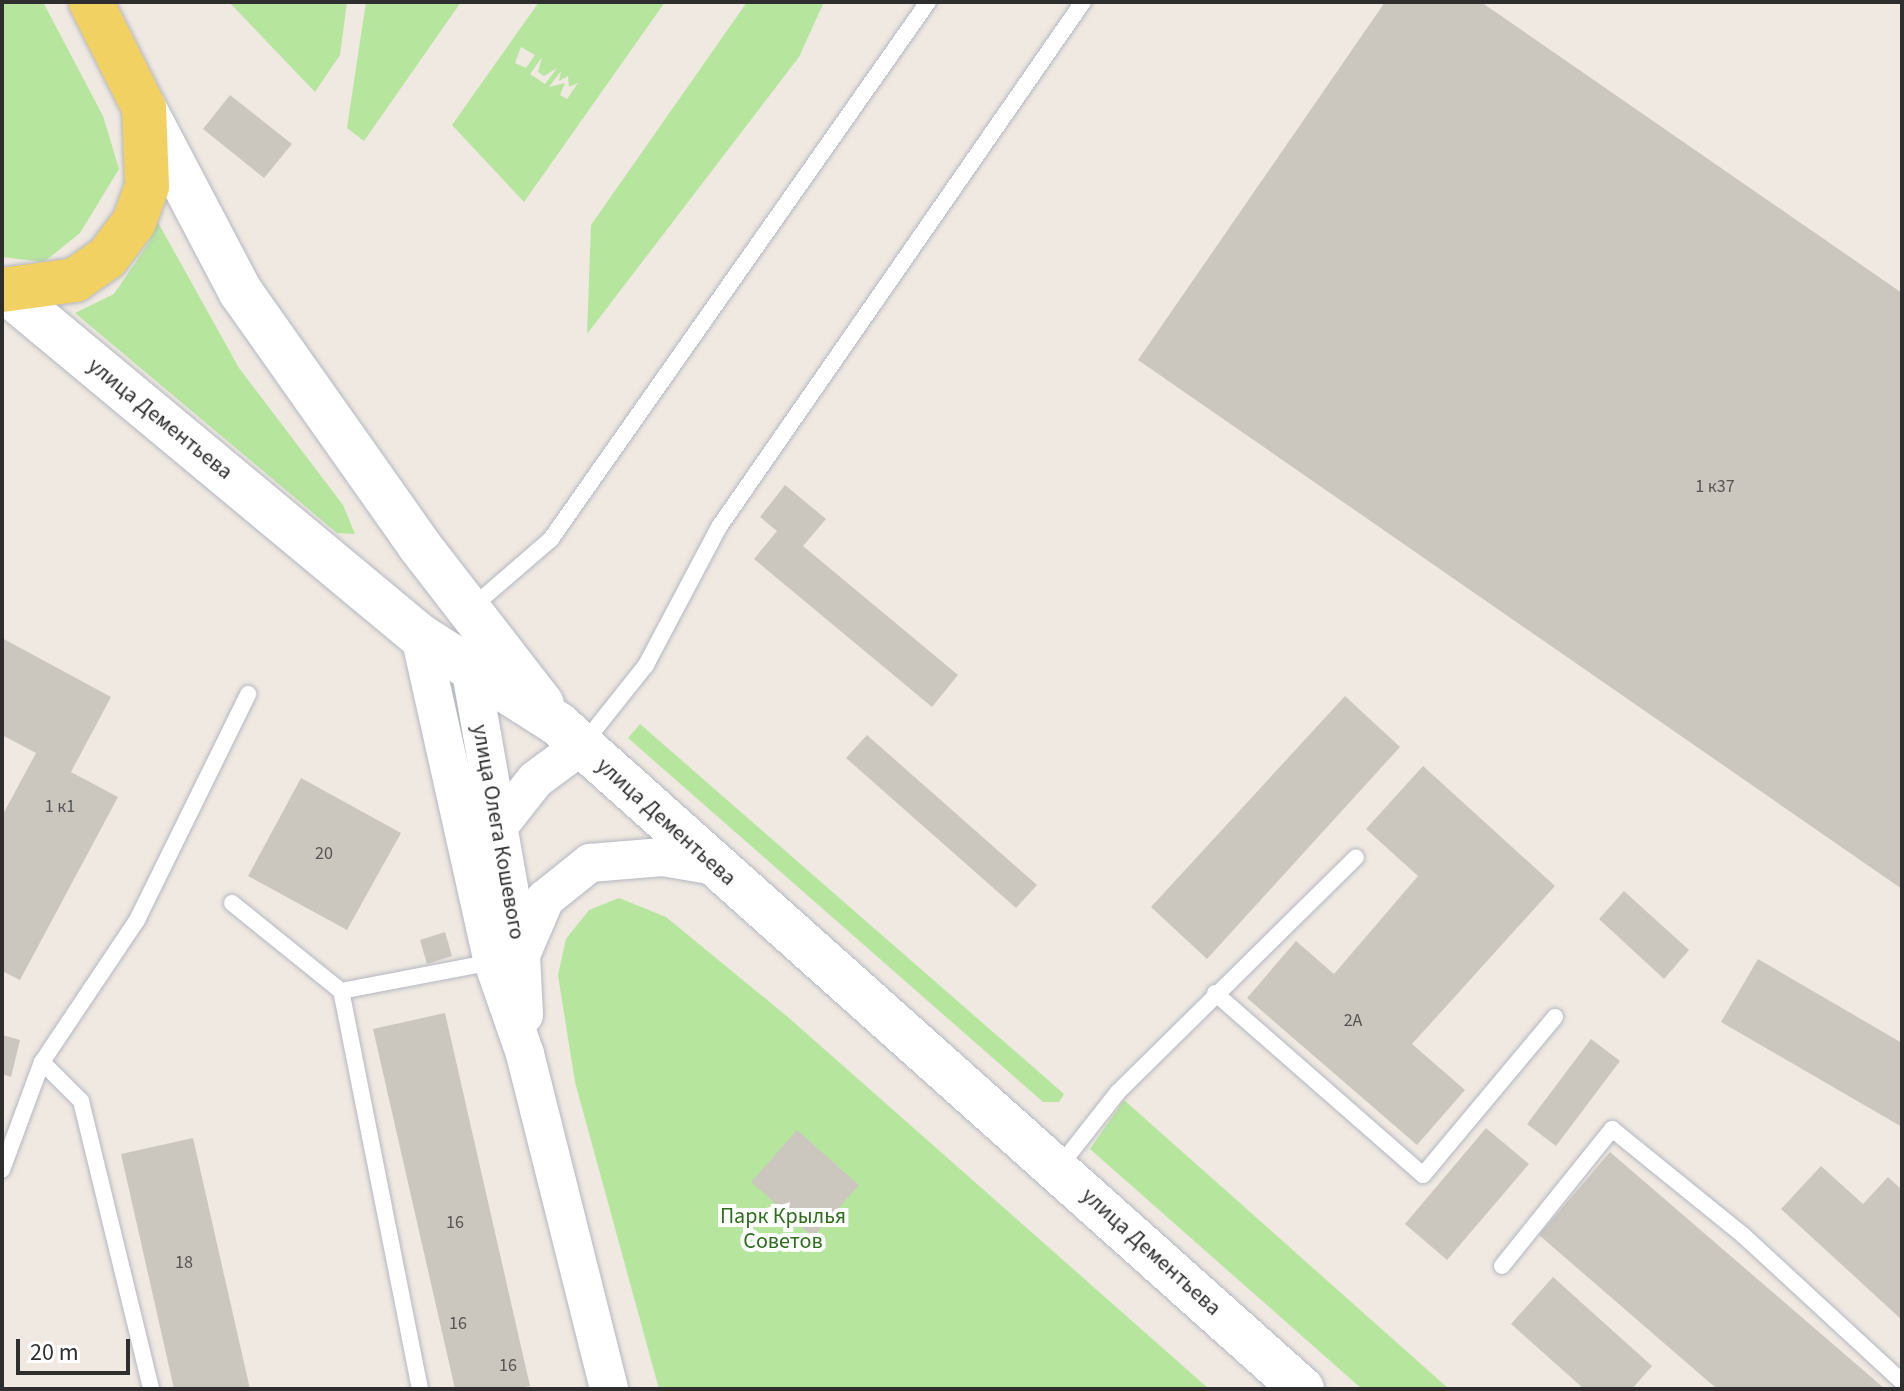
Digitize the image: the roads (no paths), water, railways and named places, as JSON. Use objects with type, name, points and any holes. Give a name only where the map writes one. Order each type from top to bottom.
[{"type":"main road","points":[[91,2],[240,291],[469,610],[569,735]]},
{"type":"main road","points":[[3,292],[75,280],[116,246],[147,186],[144,108]]},
{"type":"main road","name":"улица Дементьева","points":[[3,292],[420,636],[569,735],[1058,1168],[1302,1389]]},
{"type":"main road","points":[[420,636],[469,610]]},
{"type":"main road","name":"улица Олега Кошевого","points":[[469,610],[471,672]]},
{"type":"street","name":"улица Олега Кошевого","points":[[420,636],[471,871],[507,958]]},
{"type":"street","name":"улица Олега Кошевого","points":[[471,672],[495,828],[507,958],[525,1054],[609,1389]]},
{"type":"street","points":[[471,871],[495,828],[569,735]]},
{"type":"street","points":[[507,958],[545,899],[590,863],[663,857],[715,866]]},
{"type":"lane","points":[[469,610],[551,539],[928,2]]},
{"type":"lane","points":[[569,735],[646,665],[719,527],[1083,2]]},
{"type":"lane","points":[[2,1170],[42,1062],[137,920],[248,694]]},
{"type":"lane","points":[[1058,1168],[1118,1092],[1356,857]]},
{"type":"lane","points":[[232,903],[341,991],[420,1389]]},
{"type":"lane","points":[[341,991],[507,958]]},
{"type":"lane","points":[[1215,993],[1423,1175],[1555,1017]]},
{"type":"lane","points":[[42,1062],[81,1101],[151,1389]]},
{"type":"lane","points":[[1502,1266],[1612,1129],[1744,1236],[1902,1382]]},
{"type":"park label","name":"Парк Крылья Советов","points":[[783,1228]]}]
